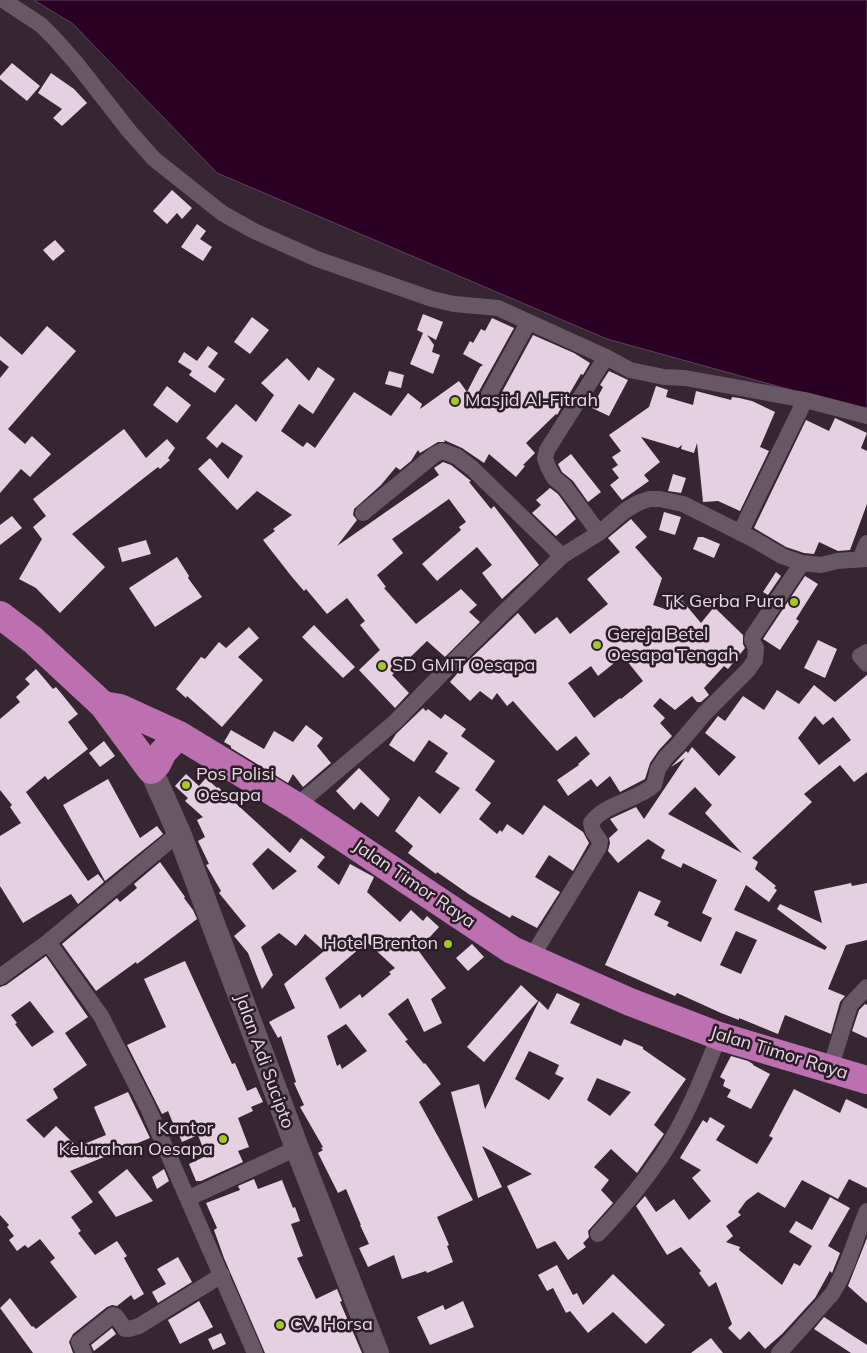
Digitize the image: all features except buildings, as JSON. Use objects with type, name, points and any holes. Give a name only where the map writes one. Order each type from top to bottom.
[{"type":"highway","name":"Jalan Timor Raya","points":[[0,614],[33,640],[102,704],[120,708],[179,735],[296,806],[512,950],[630,1002],[720,1036],[867,1080]]},
{"type":"highway","points":[[102,704],[150,770],[157,764],[163,752],[179,735]]},
{"type":"main road","name":"Jalan Adi Sucipto","points":[[150,770],[179,833],[376,1353]]},
{"type":"street","points":[[3,0],[41,25],[76,63],[130,132],[154,159],[222,213],[254,231],[317,258],[432,299],[454,304],[498,308],[606,357],[630,370],[805,400],[867,416]]},
{"type":"street","points":[[487,398],[528,323]]},
{"type":"street","points":[[599,533],[565,487],[554,478],[545,458],[547,450],[606,357]]},
{"type":"street","points":[[740,533],[805,400]]},
{"type":"street","points":[[363,513],[434,455],[442,451],[456,456],[472,468],[562,556]]},
{"type":"street","points":[[296,806],[395,722],[460,655],[562,556],[599,533],[626,510],[649,499],[660,499],[682,504],[782,556],[802,563],[822,565],[838,561],[864,559],[867,543]]},
{"type":"street","points":[[531,958],[599,847],[600,841],[593,831],[591,823],[601,813],[640,795],[654,785],[658,769],[666,757],[705,713],[748,670],[754,660],[756,648],[752,640],[753,636],[802,563]]},
{"type":"street","points":[[867,652],[860,656],[867,664]]},
{"type":"street","points":[[0,977],[48,942],[179,833]]},
{"type":"street","points":[[48,942],[101,1016],[148,1108],[255,1353]]},
{"type":"street","points":[[830,1068],[850,1005],[867,987]]},
{"type":"street","points":[[598,1234],[664,1152],[697,1090],[720,1036]]},
{"type":"street","points":[[188,1198],[297,1148]]},
{"type":"street","points":[[779,1353],[832,1294],[838,1284],[857,1232],[867,1211]]},
{"type":"street","points":[[84,1353],[79,1342],[113,1315],[116,1316],[125,1329],[134,1328],[222,1275]]},
{"type":"shaded area","points":[[34,0],[867,0],[867,411],[607,339],[217,173],[73,24]]},
{"type":"place","name":"Masjid Al-Fitrah","points":[[455,401]]},
{"type":"place","name":"TK Gerba Pura","points":[[794,602]]},
{"type":"place","name":"Gereja Betel Oesapa Tengah","points":[[597,645]]},
{"type":"place","name":"SD GMIT Oesapa","points":[[382,666]]},
{"type":"place","name":"Pos Polisi Oesapa","points":[[186,785]]},
{"type":"place","name":"Hotel Brenton","points":[[448,944]]},
{"type":"place","name":"Kantor Kelurahan Oesapa","points":[[223,1139]]},
{"type":"place","name":"CV. Horsa","points":[[280,1325]]}]
